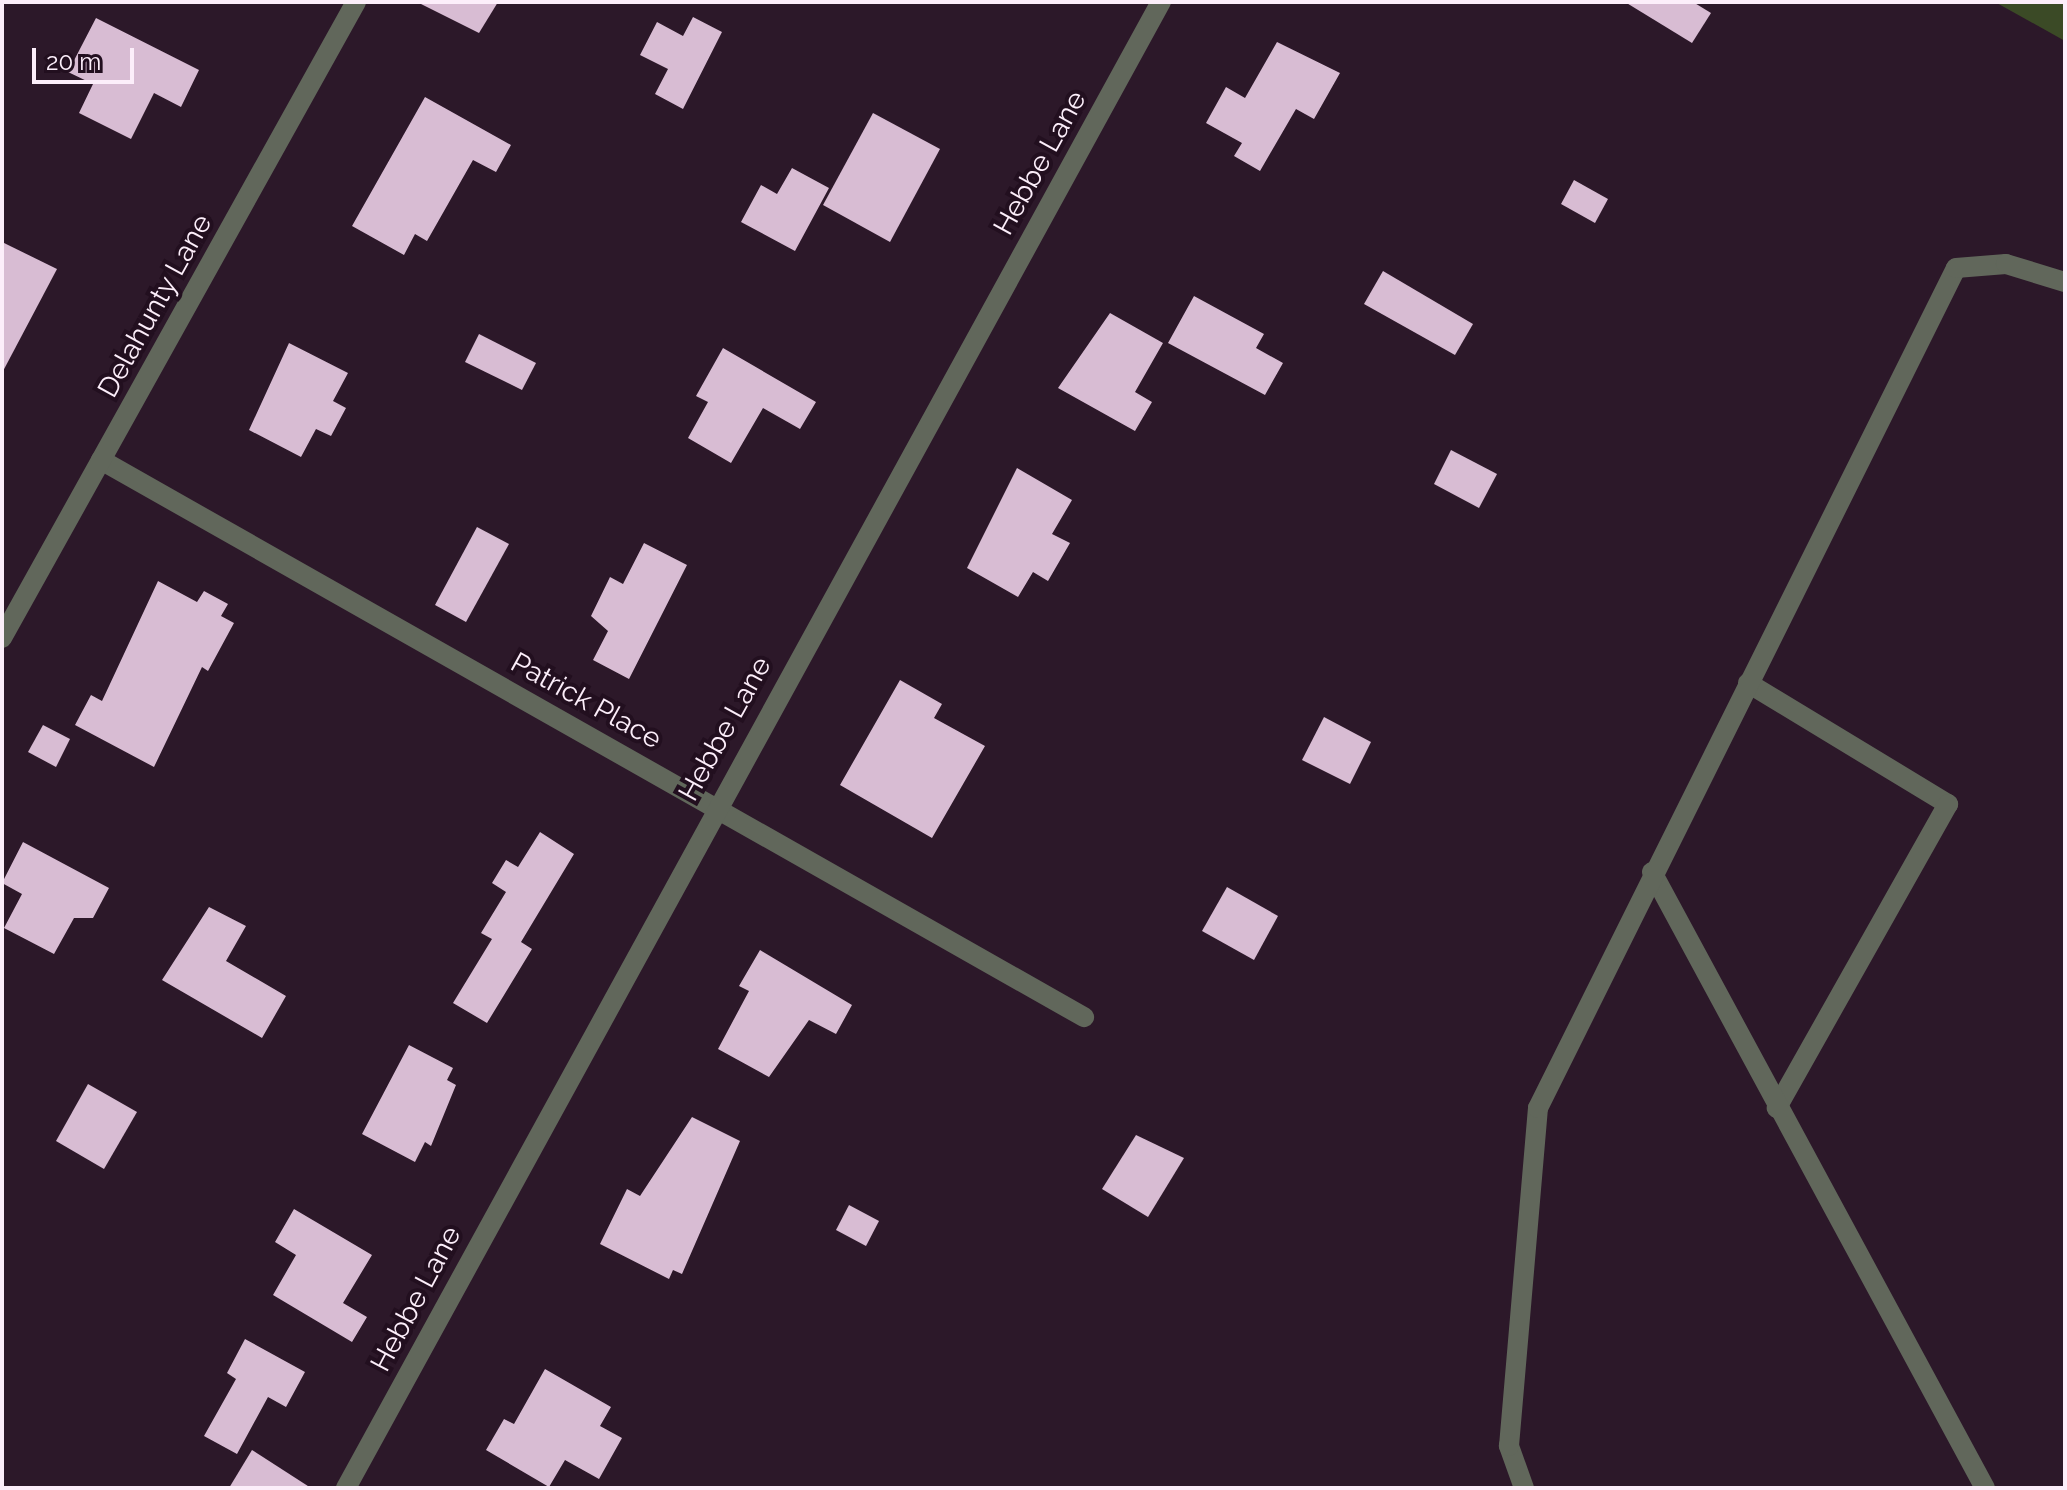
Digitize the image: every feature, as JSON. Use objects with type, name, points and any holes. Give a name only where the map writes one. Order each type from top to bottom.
[{"type":"street","name":"Delahunty Lane","points":[[2,638],[356,2]]},
{"type":"street","name":"Hebbe Lane","points":[[346,1488],[714,806],[1161,2]]},
{"type":"street","points":[[1524,1488],[1509,1446],[1538,1108],[1652,872],[1956,268],[2006,264],[2065,282]]},
{"type":"street","name":"Patrick Place","points":[[101,460],[1084,1017]]},
{"type":"street","points":[[1748,683],[1948,804],[1777,1108]]},
{"type":"street","points":[[1652,872],[1985,1488]]},
{"type":"green space","points":[[1995,2],[2065,2],[2065,41]]},
{"type":"building","points":[[417,2],[498,2],[479,33]]},
{"type":"building","points":[[1625,2],[1693,2],[1711,13],[1692,43]]},
{"type":"building","points":[[693,17],[722,32],[683,109],[655,94],[668,69],[640,55],[657,22],[683,36]]},
{"type":"building","points":[[96,18],[199,70],[181,107],[154,93],[131,139],[79,113],[93,84],[68,72]]},
{"type":"building","points":[[1277,42],[1340,73],[1314,119],[1296,109],[1260,171],[1234,156],[1242,143],[1206,123],[1226,87],[1245,98]]},
{"type":"building","points":[[425,97],[511,145],[496,172],[473,160],[427,241],[415,234],[404,255],[352,226]]},
{"type":"building","points":[[873,113],[940,149],[890,242],[823,205]]},
{"type":"building","points":[[792,168],[829,188],[795,251],[741,222],[761,185],[777,194]]},
{"type":"building","points":[[1574,180],[1608,199],[1595,223],[1561,204]]},
{"type":"building","points":[[2,242],[57,269],[2,373]]},
{"type":"building","points":[[1383,271],[1473,324],[1455,355],[1364,304]]},
{"type":"building","points":[[1194,296],[1264,334],[1256,348],[1283,363],[1265,395],[1168,343]]},
{"type":"building","points":[[1110,313],[1163,343],[1135,392],[1152,402],[1135,431],[1058,388]]},
{"type":"building","points":[[479,334],[536,363],[522,390],[465,362]]},
{"type":"building","points":[[289,343],[348,373],[333,401],[346,408],[331,436],[316,429],[301,457],[249,430]]},
{"type":"building","points":[[723,348],[816,402],[800,429],[763,408],[731,463],[688,438],[708,402],[696,396]]},
{"type":"building","points":[[1451,450],[1497,474],[1479,508],[1434,484]]},
{"type":"building","points":[[1017,468],[1072,500],[1052,534],[1070,543],[1048,581],[1033,572],[1018,597],[967,568]]},
{"type":"building","points":[[477,527],[509,544],[466,622],[435,605]]},
{"type":"building","points":[[644,543],[687,565],[629,679],[593,660],[608,631],[591,616],[610,577],[623,584]]},
{"type":"building","points":[[158,581],[197,602],[204,591],[228,604],[221,616],[234,623],[208,671],[202,667],[154,767],[75,725],[91,695],[102,701]]},
{"type":"building","points":[[900,680],[942,704],[934,718],[985,746],[932,838],[840,785]]},
{"type":"building","points":[[1324,717],[1371,742],[1350,784],[1302,760]]},
{"type":"building","points":[[43,725],[70,739],[56,767],[28,752]]},
{"type":"building","points":[[540,832],[574,854],[521,942],[532,949],[487,1023],[453,1003],[492,939],[481,933],[506,892],[492,883],[506,860],[518,867]]},
{"type":"building","points":[[23,842],[109,888],[93,918],[74,918],[54,954],[4,928],[22,894],[2,883]]},
{"type":"building","points":[[1227,887],[1278,916],[1254,960],[1202,931]]},
{"type":"building","points":[[209,907],[246,926],[226,961],[286,996],[262,1038],[162,980]]},
{"type":"building","points":[[760,950],[852,1005],[836,1034],[809,1020],[769,1077],[718,1049],[749,991],[739,986]]},
{"type":"building","points":[[409,1045],[453,1068],[447,1080],[456,1085],[431,1146],[425,1142],[415,1162],[362,1134]]},
{"type":"building","points":[[88,1084],[137,1112],[104,1169],[56,1141]]},
{"type":"building","points":[[692,1117],[740,1141],[682,1274],[673,1270],[669,1279],[600,1244],[627,1189],[640,1196]]},
{"type":"building","points":[[1136,1135],[1184,1158],[1148,1217],[1102,1189]]},
{"type":"building","points":[[849,1205],[879,1221],[866,1246],[836,1230]]},
{"type":"building","points":[[294,1209],[372,1255],[343,1303],[367,1317],[352,1342],[273,1295],[296,1255],[275,1242]]},
{"type":"building","points":[[245,1339],[305,1372],[286,1407],[268,1397],[237,1454],[204,1436],[236,1379],[227,1373]]},
{"type":"building","points":[[545,1369],[611,1407],[600,1426],[622,1438],[599,1479],[565,1460],[549,1487],[486,1450],[504,1419],[514,1424]]},
{"type":"building","points":[[252,1450],[311,1488],[229,1488]]}]
